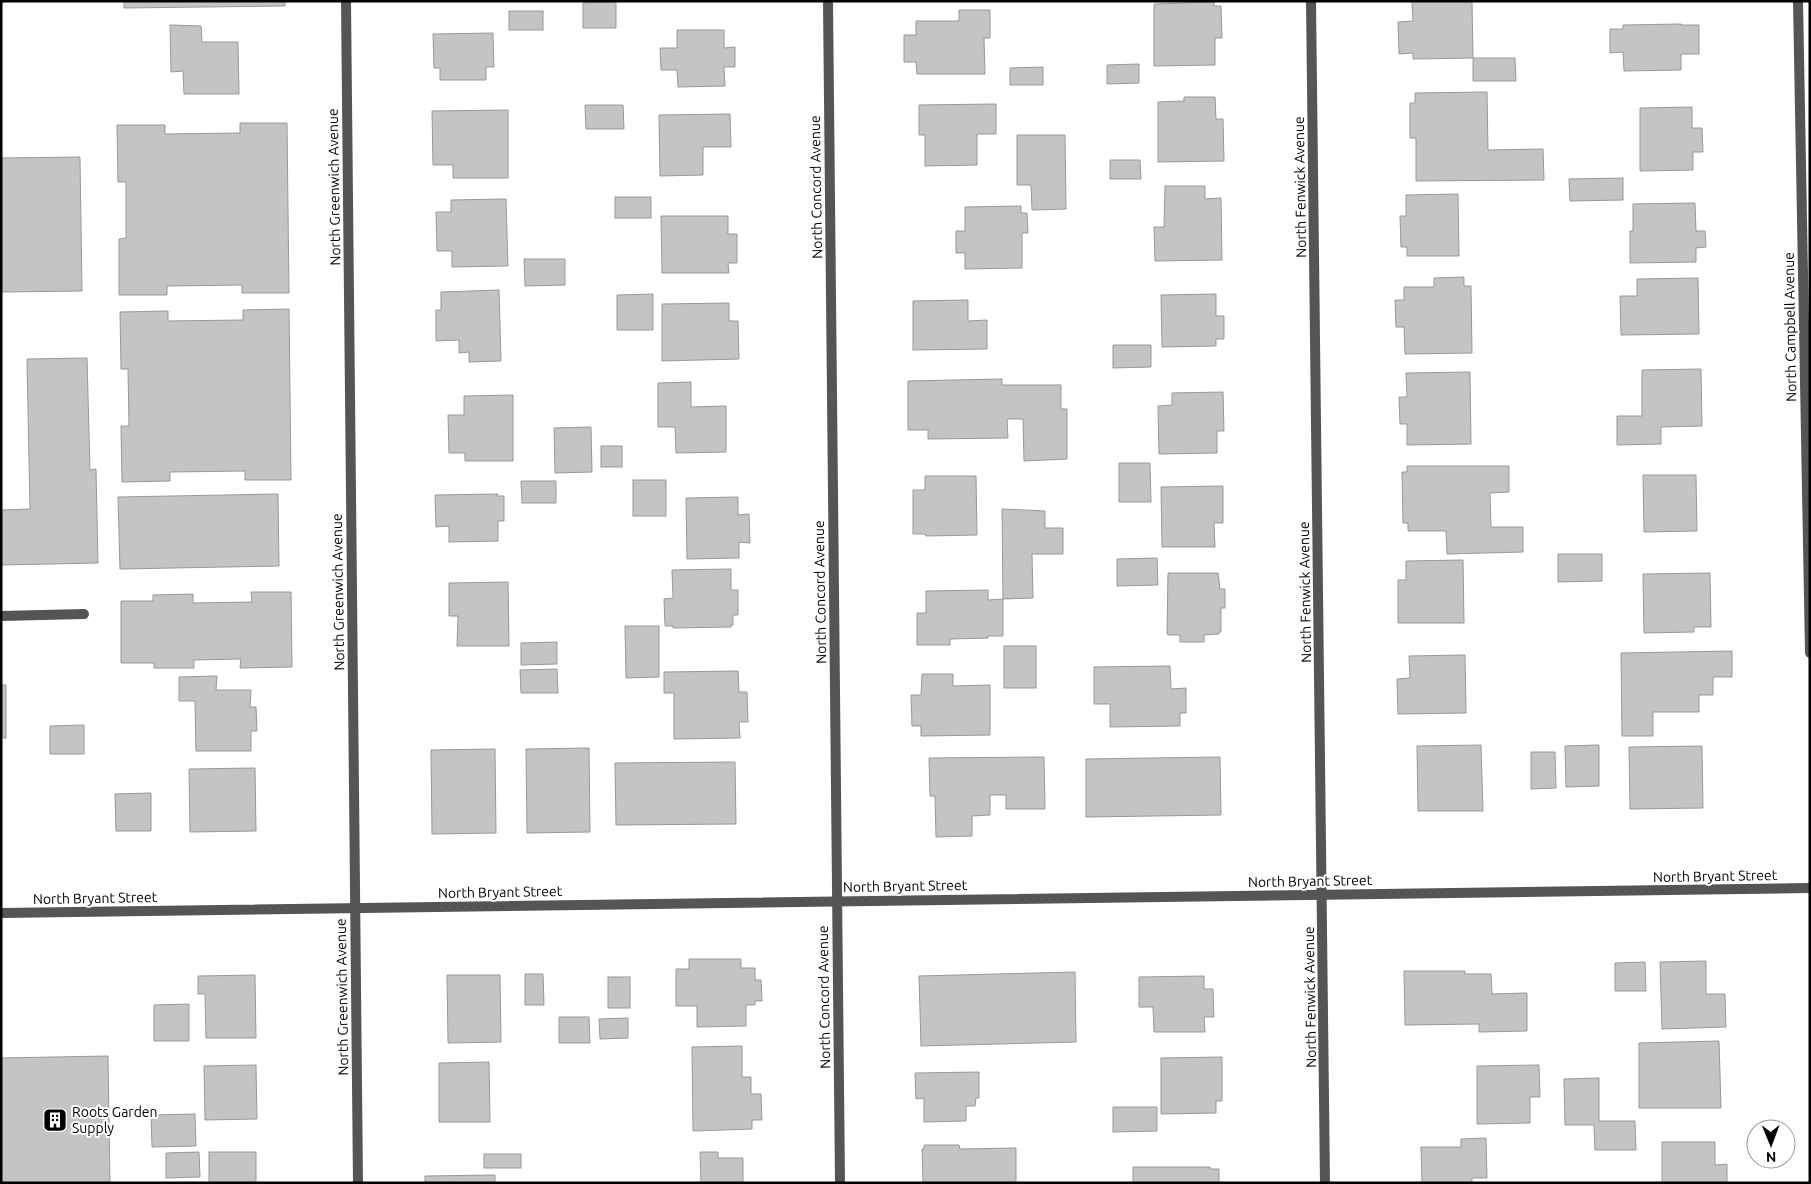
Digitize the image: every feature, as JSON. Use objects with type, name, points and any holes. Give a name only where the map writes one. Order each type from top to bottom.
[{"type":"street","name":"North Greenwich Avenue","points":[[346,1],[358,1183]]},
{"type":"street","name":"North Concord Avenue","points":[[828,1],[840,1183]]},
{"type":"street","name":"North Fenwick Avenue","points":[[1312,1],[1325,1183]]},
{"type":"street","name":"North Campbell Avenue","points":[[1798,1],[1810,653]]},
{"type":"street","points":[[1,616],[84,614]]},
{"type":"street","name":"North Bryant Street","points":[[1,913],[1810,888]]},
{"type":"building","points":[[124,1],[285,1],[285,6],[124,8]]},
{"type":"building","points":[[1412,1],[1472,1],[1473,58],[1413,59],[1413,53],[1399,54],[1398,22],[1413,21]]},
{"type":"building","points":[[616,2],[616,28],[583,28],[583,3]]},
{"type":"building","points":[[1214,2],[1214,6],[1221,6],[1222,38],[1215,38],[1215,65],[1154,66],[1154,4]]},
{"type":"building","points":[[959,10],[990,10],[990,38],[984,38],[985,74],[917,74],[916,62],[904,62],[904,35],[916,35],[916,21],[959,21]]},
{"type":"building","points":[[509,11],[543,11],[543,30],[509,30]]},
{"type":"building","points":[[170,25],[201,26],[202,42],[238,42],[239,94],[184,94],[183,71],[171,72]]},
{"type":"building","points":[[1623,25],[1699,25],[1699,54],[1681,54],[1681,70],[1624,71],[1623,52],[1610,53],[1610,29],[1623,29]]},
{"type":"building","points":[[677,30],[724,30],[724,48],[735,47],[735,67],[724,67],[725,86],[678,87],[677,70],[661,70],[660,48],[677,48]]},
{"type":"building","points":[[493,33],[494,67],[486,67],[486,80],[440,80],[440,68],[434,68],[433,34]]},
{"type":"building","points":[[1473,58],[1515,58],[1516,81],[1473,81]]},
{"type":"building","points":[[1139,64],[1139,83],[1107,84],[1107,65]]},
{"type":"building","points":[[1043,67],[1043,85],[1010,85],[1010,68]]},
{"type":"building","points":[[1487,92],[1488,150],[1543,149],[1544,180],[1416,181],[1416,138],[1410,138],[1410,103],[1415,103],[1415,93]]},
{"type":"building","points":[[1184,97],[1215,97],[1216,119],[1223,119],[1224,161],[1158,162],[1158,102],[1184,101]]},
{"type":"building","points":[[996,104],[996,134],[977,134],[977,165],[925,166],[925,135],[919,135],[919,105]]},
{"type":"building","points":[[585,105],[623,105],[624,129],[586,129]]},
{"type":"building","points":[[1692,107],[1692,128],[1702,128],[1703,152],[1693,152],[1693,170],[1640,171],[1640,108]]},
{"type":"building","points":[[508,110],[508,178],[453,178],[453,165],[433,165],[432,111]]},
{"type":"building","points":[[730,114],[731,147],[703,147],[703,175],[660,176],[659,115]]},
{"type":"building","points":[[240,123],[287,123],[289,293],[242,293],[242,285],[167,286],[167,295],[119,295],[119,239],[126,238],[126,182],[118,182],[117,125],[165,125],[165,134],[240,133]]},
{"type":"building","points":[[1017,135],[1065,135],[1066,209],[1032,210],[1031,185],[1017,185]]},
{"type":"building","points":[[80,157],[82,291],[1,292],[1,158]]},
{"type":"building","points":[[1110,160],[1140,160],[1141,179],[1110,179]]},
{"type":"building","points":[[1623,178],[1623,200],[1570,201],[1569,179]]},
{"type":"building","points":[[1165,186],[1205,186],[1205,199],[1221,198],[1222,260],[1155,261],[1154,227],[1164,227]]},
{"type":"building","points":[[1458,194],[1459,256],[1407,256],[1407,247],[1401,247],[1400,216],[1406,216],[1406,195]]},
{"type":"building","points":[[615,197],[651,197],[651,218],[615,218]]},
{"type":"building","points":[[506,199],[508,266],[452,267],[452,251],[437,251],[436,212],[451,212],[451,200]]},
{"type":"building","points":[[1695,203],[1696,231],[1705,231],[1706,247],[1696,248],[1696,262],[1630,263],[1630,231],[1633,231],[1633,204]]},
{"type":"building","points":[[1021,206],[1021,213],[1027,213],[1028,233],[1022,233],[1022,268],[965,269],[965,253],[956,253],[956,231],[965,231],[965,207]]},
{"type":"building","points":[[661,216],[728,216],[728,234],[737,234],[737,263],[728,263],[729,273],[662,273]]},
{"type":"building","points":[[524,259],[565,259],[565,285],[525,286]]},
{"type":"building","points":[[1464,277],[1464,286],[1471,286],[1472,353],[1405,354],[1404,327],[1396,327],[1395,300],[1404,300],[1404,287],[1434,287],[1434,278]]},
{"type":"building","points":[[1698,278],[1699,334],[1621,335],[1620,296],[1637,296],[1637,279]]},
{"type":"building","points":[[499,290],[501,361],[469,362],[469,352],[459,353],[459,340],[436,341],[436,310],[441,310],[441,292]]},
{"type":"building","points":[[653,294],[653,330],[617,330],[617,295]]},
{"type":"building","points":[[1216,294],[1216,316],[1224,316],[1224,339],[1216,339],[1216,346],[1162,347],[1161,295]]},
{"type":"building","points":[[968,300],[968,321],[987,320],[987,349],[913,350],[913,301]]},
{"type":"building","points":[[729,303],[729,321],[738,321],[739,359],[662,361],[662,304]]},
{"type":"building","points":[[289,309],[291,480],[245,480],[245,471],[170,472],[170,481],[122,482],[121,426],[129,426],[128,369],[121,369],[120,312],[168,311],[168,321],[243,320],[243,310]]},
{"type":"building","points":[[1113,345],[1151,345],[1151,367],[1113,368]]},
{"type":"building","points":[[87,358],[90,470],[96,469],[98,563],[1,565],[1,510],[30,509],[27,359]]},
{"type":"building","points":[[1701,369],[1702,426],[1661,427],[1661,444],[1617,445],[1617,416],[1642,416],[1642,370]]},
{"type":"building","points":[[1470,372],[1471,444],[1407,445],[1407,424],[1400,424],[1399,397],[1407,397],[1406,373]]},
{"type":"building","points":[[1002,379],[1002,385],[1061,385],[1061,409],[1067,409],[1067,459],[1024,461],[1023,419],[1007,419],[1008,438],[928,439],[928,430],[908,430],[908,381]]},
{"type":"building","points":[[691,382],[691,407],[726,406],[726,452],[676,453],[675,427],[658,427],[658,383]]},
{"type":"building","points":[[1223,392],[1224,431],[1217,431],[1217,453],[1159,454],[1158,406],[1172,405],[1172,393]]},
{"type":"building","points":[[513,395],[513,461],[465,461],[465,453],[449,453],[448,415],[464,415],[464,396]]},
{"type":"building","points":[[591,427],[592,472],[555,473],[554,428]]},
{"type":"building","points":[[601,446],[622,446],[622,467],[601,467]]},
{"type":"building","points":[[1119,463],[1150,463],[1151,502],[1119,502]]},
{"type":"building","points":[[1407,466],[1509,466],[1509,492],[1490,493],[1491,527],[1523,527],[1523,552],[1447,554],[1446,531],[1408,531],[1408,523],[1403,523],[1402,472],[1407,472]]},
{"type":"building","points":[[1643,475],[1696,475],[1697,531],[1644,532]]},
{"type":"building","points":[[925,476],[976,476],[977,535],[926,536],[925,534],[913,534],[913,490],[925,490]]},
{"type":"building","points":[[633,480],[666,480],[666,516],[633,516]]},
{"type":"building","points":[[521,481],[556,481],[556,503],[522,503]]},
{"type":"building","points":[[1223,486],[1223,523],[1214,523],[1215,547],[1162,547],[1161,487]]},
{"type":"building","points":[[278,494],[279,566],[120,569],[118,497]]},
{"type":"building","points":[[498,494],[497,496],[504,496],[504,521],[498,521],[498,541],[449,542],[449,526],[436,527],[435,495]]},
{"type":"building","points":[[738,497],[738,515],[749,514],[750,543],[739,542],[739,558],[687,559],[686,498]]},
{"type":"building","points":[[1002,509],[1045,511],[1045,528],[1063,528],[1063,554],[1032,554],[1033,598],[1003,599]]},
{"type":"building","points":[[1558,554],[1602,554],[1602,581],[1558,582]]},
{"type":"building","points":[[1157,558],[1158,585],[1117,586],[1117,559]]},
{"type":"building","points":[[1463,560],[1464,623],[1398,623],[1398,580],[1406,580],[1406,561]]},
{"type":"building","points":[[731,569],[731,590],[738,590],[738,615],[733,615],[733,625],[731,627],[673,628],[673,626],[665,626],[664,599],[673,598],[672,570]]},
{"type":"building","points":[[1168,573],[1218,573],[1220,589],[1225,589],[1225,608],[1221,608],[1221,632],[1219,634],[1204,635],[1204,642],[1180,642],[1180,635],[1168,635]]},
{"type":"building","points":[[1710,573],[1711,627],[1694,627],[1694,632],[1644,633],[1643,574]]},
{"type":"building","points":[[508,582],[509,646],[457,646],[458,616],[449,616],[449,583]]},
{"type":"building","points":[[988,590],[988,600],[1003,599],[1003,636],[950,639],[950,645],[917,645],[917,613],[926,613],[926,591]]},
{"type":"building","points":[[251,592],[291,592],[292,667],[240,668],[241,659],[194,660],[194,668],[154,668],[154,663],[121,663],[121,601],[153,601],[153,595],[193,594],[193,603],[252,602]]},
{"type":"building","points":[[625,626],[659,626],[659,677],[626,678]]},
{"type":"building","points":[[557,642],[557,664],[521,665],[521,643]]},
{"type":"building","points":[[1004,646],[1036,646],[1036,688],[1004,688]]},
{"type":"building","points":[[1732,651],[1732,677],[1713,677],[1713,695],[1699,695],[1699,712],[1653,712],[1653,736],[1622,736],[1621,653]]},
{"type":"building","points":[[1465,655],[1466,713],[1398,714],[1397,679],[1410,678],[1409,656]]},
{"type":"building","points":[[1170,666],[1171,689],[1186,688],[1186,713],[1180,713],[1180,726],[1110,727],[1110,704],[1094,704],[1094,667]]},
{"type":"building","points":[[557,669],[558,693],[521,693],[520,670]]},
{"type":"building","points":[[738,671],[739,692],[747,692],[748,722],[739,722],[740,738],[674,739],[674,693],[664,693],[664,672]]},
{"type":"building","points":[[922,674],[953,674],[953,686],[990,685],[990,735],[921,736],[921,726],[912,726],[911,695],[921,695]]},
{"type":"building","points":[[217,676],[216,690],[251,690],[250,707],[256,707],[257,731],[251,731],[251,751],[196,751],[195,701],[179,701],[179,677]]},
{"type":"building","points":[[1,685],[6,685],[6,738],[1,738]]},
{"type":"building","points":[[84,725],[84,754],[50,754],[50,726]]},
{"type":"building","points":[[1481,745],[1483,811],[1418,811],[1417,746]]},
{"type":"building","points":[[1599,745],[1599,786],[1566,787],[1565,746]]},
{"type":"building","points":[[1702,746],[1703,808],[1630,809],[1629,747]]},
{"type":"building","points":[[589,748],[590,832],[527,833],[526,749]]},
{"type":"building","points":[[495,749],[496,833],[432,834],[431,750]]},
{"type":"building","points":[[1531,752],[1555,752],[1556,788],[1531,789]]},
{"type":"building","points":[[1044,757],[1045,809],[1006,809],[1006,795],[990,795],[990,815],[972,816],[972,836],[936,837],[935,796],[930,796],[929,758]]},
{"type":"building","points":[[1220,757],[1221,815],[1086,817],[1086,759]]},
{"type":"building","points":[[735,762],[736,824],[616,825],[615,763]]},
{"type":"building","points":[[255,768],[256,831],[190,832],[189,769]]},
{"type":"building","points":[[151,793],[151,831],[116,831],[115,794]]},
{"type":"building","points":[[689,959],[741,959],[741,968],[755,968],[755,980],[761,980],[762,1001],[755,1001],[755,1005],[746,1005],[746,1026],[697,1027],[697,1006],[676,1006],[676,969],[689,969]]},
{"type":"building","points":[[1706,961],[1706,994],[1725,994],[1726,1027],[1662,1029],[1660,962]]},
{"type":"building","points":[[1645,962],[1646,991],[1615,991],[1615,963]]},
{"type":"building","points":[[1404,971],[1465,971],[1465,974],[1491,974],[1492,994],[1527,993],[1527,1031],[1479,1032],[1479,1024],[1405,1025]]},
{"type":"building","points":[[1075,972],[1076,1042],[921,1046],[919,976]]},
{"type":"building","points":[[525,974],[543,974],[544,1005],[525,1005]]},
{"type":"building","points":[[255,975],[256,1038],[206,1038],[205,994],[198,994],[198,976]]},
{"type":"building","points":[[447,975],[500,975],[501,1042],[448,1043]]},
{"type":"building","points":[[1204,976],[1204,989],[1213,989],[1214,1017],[1204,1017],[1205,1032],[1154,1032],[1153,1007],[1139,1007],[1139,977]]},
{"type":"building","points":[[608,977],[630,977],[630,1008],[608,1008]]},
{"type":"building","points":[[189,1004],[189,1041],[154,1041],[154,1005]]},
{"type":"building","points":[[559,1017],[589,1017],[590,1043],[559,1043]]},
{"type":"building","points":[[628,1018],[628,1038],[600,1039],[599,1019]]},
{"type":"building","points":[[1719,1041],[1721,1108],[1639,1108],[1639,1043]]},
{"type":"building","points":[[742,1046],[742,1077],[751,1077],[751,1094],[761,1094],[762,1120],[752,1120],[752,1129],[693,1131],[692,1047]]},
{"type":"building","name":"Roots Garden Supply","points":[[108,1056],[110,1183],[1,1183],[1,1058]]},
{"type":"building","points":[[1222,1057],[1222,1101],[1216,1101],[1216,1113],[1161,1114],[1161,1058]]},
{"type":"building","points":[[489,1062],[490,1122],[439,1122],[439,1063]]},
{"type":"building","points":[[256,1065],[257,1119],[205,1120],[204,1066]]},
{"type":"building","points":[[1539,1065],[1540,1097],[1530,1097],[1530,1123],[1477,1124],[1477,1066]]},
{"type":"building","points":[[979,1072],[979,1098],[976,1098],[975,1106],[966,1106],[966,1121],[924,1122],[924,1098],[916,1099],[915,1073]]},
{"type":"building","points":[[1599,1078],[1599,1121],[1635,1121],[1636,1150],[1595,1150],[1594,1125],[1565,1125],[1564,1079]]},
{"type":"building","points":[[1113,1107],[1157,1107],[1157,1131],[1113,1132]]},
{"type":"building","points":[[195,1114],[196,1146],[152,1147],[151,1115]]},
{"type":"building","points":[[1486,1138],[1487,1178],[1472,1178],[1472,1183],[1422,1183],[1421,1147],[1461,1147],[1461,1139]]},
{"type":"building","points":[[1662,1142],[1715,1142],[1715,1165],[1727,1164],[1727,1183],[1662,1183]]},
{"type":"building","points":[[924,1145],[959,1145],[960,1149],[1016,1148],[1016,1183],[923,1183],[922,1149],[924,1149]]},
{"type":"building","points":[[199,1152],[200,1177],[166,1178],[166,1153]]},
{"type":"building","points":[[209,1152],[256,1152],[256,1183],[209,1183]]},
{"type":"building","points":[[700,1152],[718,1152],[718,1158],[743,1158],[743,1183],[701,1183]]},
{"type":"building","points":[[484,1154],[521,1154],[521,1168],[484,1168]]},
{"type":"building","points":[[1133,1167],[1210,1167],[1210,1169],[1219,1169],[1219,1183],[1133,1183]]},
{"type":"building","points":[[495,1175],[495,1183],[425,1183],[425,1176]]},
{"type":"place","name":"Roots Garden Supply","points":[[55,1120]]}]
